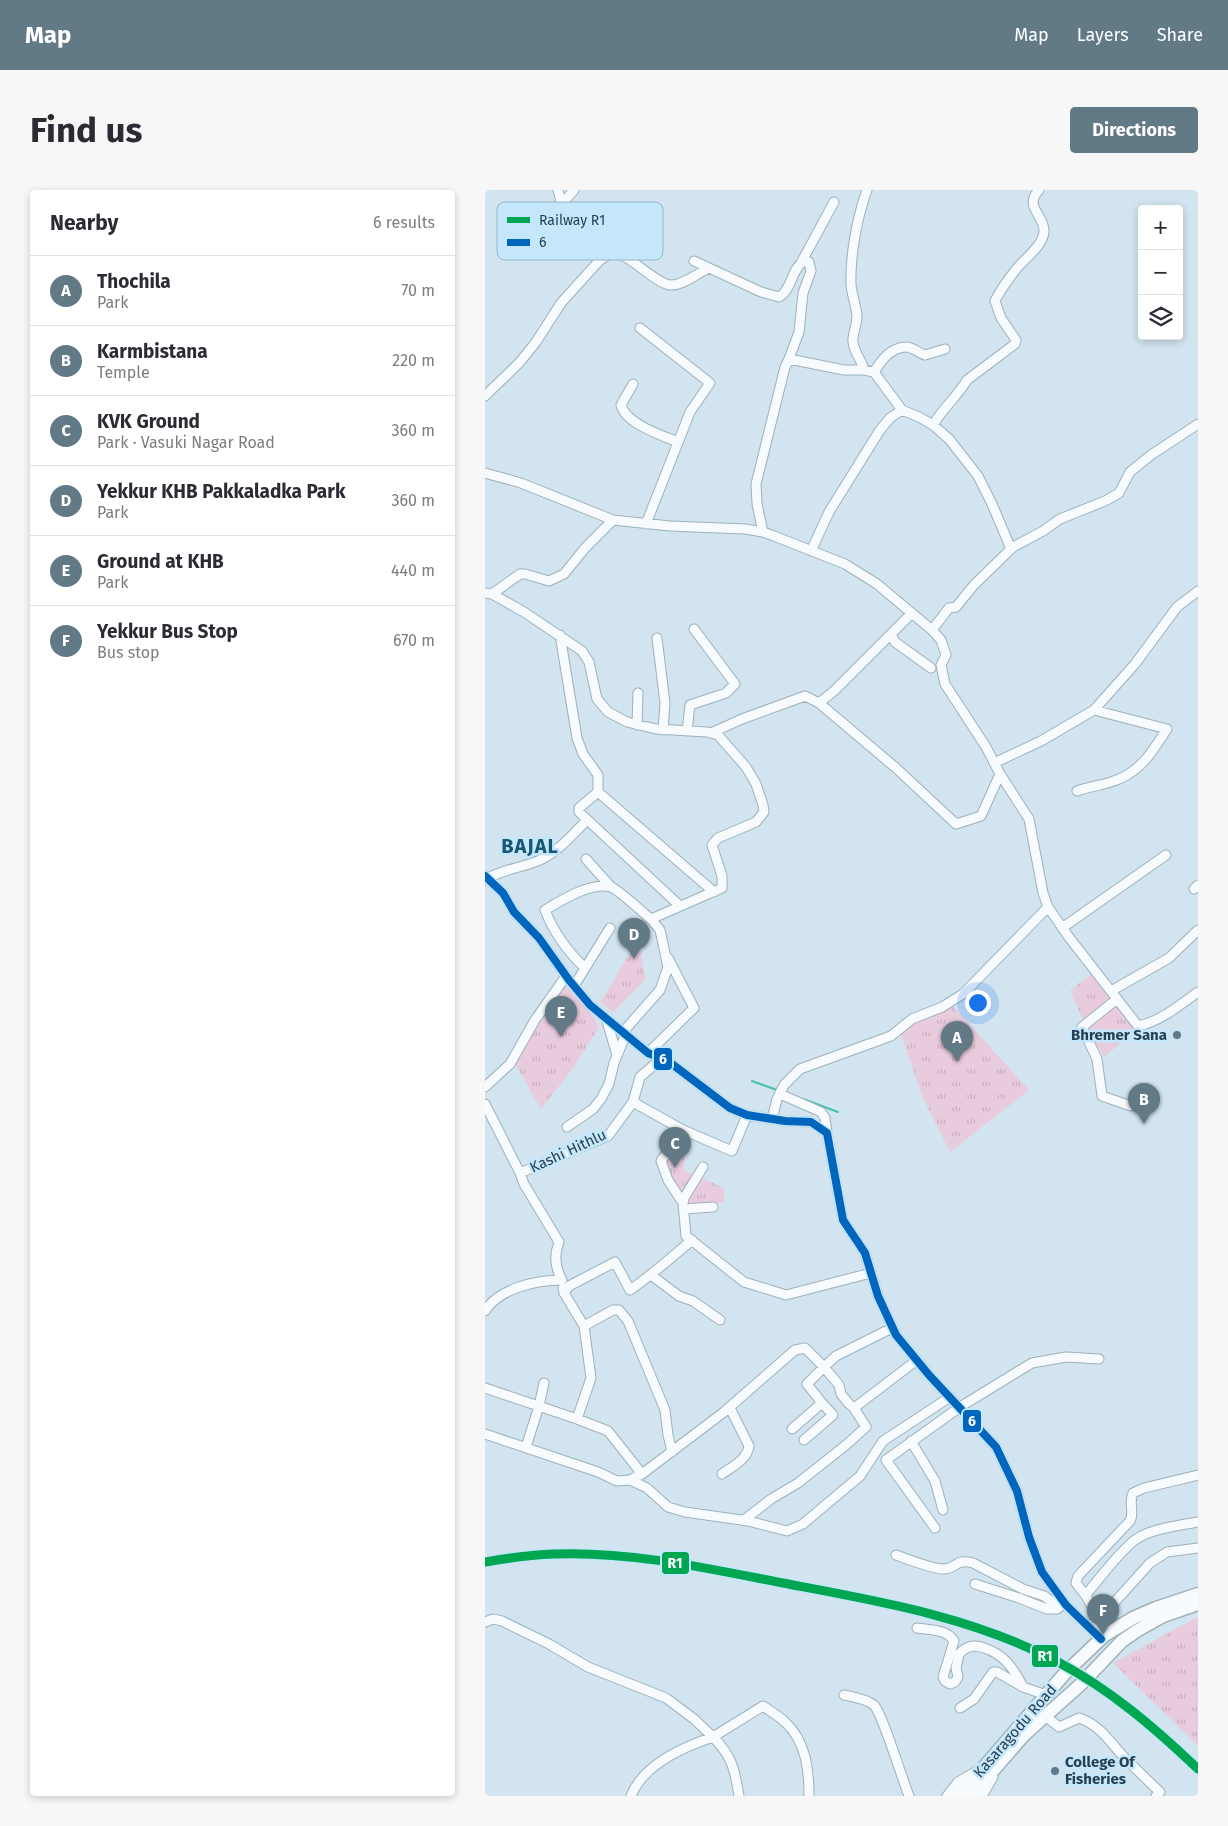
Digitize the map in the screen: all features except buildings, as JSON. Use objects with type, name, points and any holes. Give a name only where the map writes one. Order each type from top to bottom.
[{"type":"highway","name":"Kasaragodu Road","points":[[959,1796],[981,1768],[1017,1730],[1066,1672],[1097,1642],[1133,1618],[1198,1594]]},
{"type":"highway","name":"Kasaragodu Road","points":[[971,1796],[1024,1734],[1080,1685],[1122,1641],[1163,1616],[1198,1604]]},
{"type":"street","points":[[564,202],[574,190]]},
{"type":"street","points":[[860,373],[862,362],[857,356],[852,340],[856,328],[857,315],[851,288],[851,275],[861,207],[867,190]]},
{"type":"street","points":[[933,426],[941,411],[967,380],[1015,344],[1016,340],[1001,318],[995,301],[1015,270],[1031,254],[1044,233],[1043,225],[1033,202],[1034,195],[1039,190]]},
{"type":"street","points":[[695,261],[761,292],[779,297],[785,293],[797,267],[834,202]]},
{"type":"street","points":[[485,396],[520,362],[536,342],[561,303],[600,260]]},
{"type":"street","points":[[630,260],[645,272],[668,285],[677,284],[709,268]]},
{"type":"street","points":[[763,532],[757,504],[756,484],[785,367],[799,332],[803,293],[811,271],[809,262],[804,261],[801,263]]},
{"type":"street","points":[[640,328],[710,383],[690,412],[646,524]]},
{"type":"street","points":[[874,372],[885,356],[901,348],[909,347],[925,355],[945,349]]},
{"type":"street","points":[[789,359],[860,373],[874,372]]},
{"type":"street","points":[[874,372],[902,410],[919,416],[933,426],[949,440],[978,476],[1011,549]]},
{"type":"street","points":[[633,384],[621,405],[624,411],[649,430],[678,442]]},
{"type":"street","points":[[811,551],[829,512],[880,430],[890,418],[902,410]]},
{"type":"street","points":[[932,630],[949,608],[956,607],[974,585],[1011,549],[1060,519],[1105,501],[1119,493],[1130,472],[1151,455],[1198,424]]},
{"type":"street","points":[[485,472],[521,483],[613,520],[712,529],[745,529],[763,532],[845,564],[869,579],[912,613],[941,640],[946,655],[941,665],[945,684],[986,747],[999,774],[1029,819],[1043,893],[1048,907],[1062,928],[1138,1026],[1146,1024],[1173,1010],[1198,992]]},
{"type":"street","points":[[613,520],[585,548],[564,574],[549,581],[519,574],[489,593],[561,635],[582,651],[589,662],[597,699],[608,712],[637,725],[663,730],[718,735],[757,784],[764,812],[756,822],[718,838],[712,845],[722,876],[722,888],[651,919]]},
{"type":"street","points":[[994,763],[1041,741],[1094,710],[1135,664],[1177,607],[1198,591]]},
{"type":"street","points":[[819,703],[834,691],[912,613]]},
{"type":"street","points":[[687,731],[690,704],[726,693],[735,684],[694,629]]},
{"type":"street","points":[[891,634],[895,642],[931,668]]},
{"type":"street","points":[[561,635],[577,738],[583,754],[598,775],[598,792],[579,809],[587,820],[679,906]]},
{"type":"street","points":[[657,638],[665,703],[663,730]]},
{"type":"street","points":[[637,725],[638,693]]},
{"type":"street","points":[[711,733],[742,719],[805,696],[819,703],[895,768],[956,824],[981,816],[999,774]]},
{"type":"street","points":[[1077,791],[1089,786],[1118,780],[1135,770],[1148,759],[1167,730],[1094,710]]},
{"type":"street","points":[[598,792],[714,892]]},
{"type":"street","points":[[587,820],[561,845],[542,859],[486,878],[503,893],[513,912],[539,938],[566,976],[590,1005],[648,1052],[668,1061],[730,1108],[772,1119],[811,1122],[827,1133]]},
{"type":"street","points":[[1062,928],[1166,855]]},
{"type":"street","points":[[567,1127],[593,1109],[601,1099],[609,1084],[624,1033],[660,990],[667,967],[660,930],[651,919],[611,887],[586,859]]},
{"type":"street","points":[[585,968],[573,957],[552,928],[545,910],[569,896],[599,886],[611,887]]},
{"type":"street","points":[[772,1119],[781,1092],[800,1069],[891,1036],[912,1019],[942,1008],[963,994],[1048,907]]},
{"type":"street","points":[[574,986],[610,928]]},
{"type":"street","points":[[1111,991],[1169,958],[1198,930]]},
{"type":"street","points":[[648,1052],[694,1008],[664,950]]},
{"type":"street","points":[[485,1088],[510,1064],[535,1020],[566,976]]},
{"type":"street","points":[[1117,999],[1082,1027],[1097,1059],[1102,1096],[1131,1106]]},
{"type":"street","points":[[606,1018],[617,1055]]},
{"type":"street","points":[[662,1058],[639,1077],[633,1102],[683,1130],[732,1151],[747,1114]]},
{"type":"street","points":[[781,1092],[821,1112],[825,1118],[843,1220],[865,1253],[878,1296],[896,1335],[996,1447],[1017,1491],[1029,1537],[1042,1572],[1063,1606],[1097,1642]]},
{"type":"street","name":"Kashi Hithlu","points":[[521,1173],[608,1136],[633,1102]]},
{"type":"street","points":[[485,1105],[521,1173],[524,1184],[559,1242],[556,1250],[557,1271],[562,1280],[564,1293],[584,1326],[591,1378],[577,1419]]},
{"type":"street","points":[[683,1130],[661,1161],[668,1180],[684,1206]]},
{"type":"street","points":[[703,1167],[684,1198],[687,1236],[745,1282],[787,1295],[871,1273]]},
{"type":"street","points":[[684,1206],[713,1207]]},
{"type":"street","points":[[564,1293],[569,1286],[615,1262],[630,1290],[651,1275],[692,1240]]},
{"type":"street","points":[[651,1275],[679,1296],[693,1301],[721,1320]]},
{"type":"street","points":[[485,1311],[489,1305],[515,1289],[549,1280],[562,1280]]},
{"type":"street","points":[[584,1326],[613,1310],[619,1310],[628,1321],[665,1410],[667,1436],[672,1452]]},
{"type":"street","points":[[804,1440],[833,1415],[807,1384],[836,1356],[893,1328]]},
{"type":"street","points":[[485,1434],[526,1447],[617,1481],[630,1480],[642,1474],[730,1408],[795,1350],[805,1348],[839,1385],[841,1394],[854,1408],[867,1427],[798,1483],[771,1499],[744,1520]]},
{"type":"street","points":[[935,1528],[886,1460],[960,1407],[1033,1363],[1066,1357],[1099,1359]]},
{"type":"street","points":[[854,1408],[917,1360]]},
{"type":"street","points":[[526,1447],[544,1383]]},
{"type":"street","points":[[485,1388],[608,1431],[642,1474]]},
{"type":"street","points":[[630,1480],[647,1488],[668,1507],[685,1512],[744,1520],[787,1531],[803,1524],[860,1476],[883,1441],[950,1397]]},
{"type":"street","points":[[792,1428],[822,1403]]},
{"type":"street","points":[[722,1474],[744,1458],[749,1451],[749,1446],[730,1408]]},
{"type":"street","points":[[911,1441],[935,1481],[943,1510]]},
{"type":"street","points":[[1097,1642],[1094,1613],[1086,1596],[1076,1583],[1078,1576],[1131,1522],[1133,1516],[1131,1498],[1133,1494],[1144,1488],[1198,1474]]},
{"type":"street","points":[[1086,1596],[1136,1539],[1160,1529],[1198,1522]]},
{"type":"street","points":[[1097,1642],[1104,1614],[1150,1562],[1167,1552],[1198,1548]]},
{"type":"street","points":[[896,1555],[941,1569],[950,1568],[959,1562],[973,1563],[1023,1589],[1044,1596],[1063,1606]]},
{"type":"street","points":[[975,1584],[1047,1609],[1057,1609],[1063,1606]]},
{"type":"street","points":[[1094,1613],[1104,1614]]},
{"type":"street","points":[[485,1622],[493,1619],[501,1621],[535,1636],[588,1667],[666,1698],[694,1719],[722,1746],[735,1770],[739,1796]]},
{"type":"street","points":[[917,1628],[948,1634],[954,1641],[943,1677],[949,1684],[955,1682],[958,1677],[956,1668],[959,1654],[969,1646],[978,1646],[994,1651],[1001,1656],[1023,1687]]},
{"type":"street","points":[[960,1708],[974,1699],[993,1672],[997,1672],[1023,1687],[1046,1695]]},
{"type":"street","points":[[845,1695],[864,1700],[875,1706],[909,1796]]},
{"type":"street","points":[[631,1796],[635,1785],[650,1770],[667,1758],[695,1743],[713,1737],[763,1706],[786,1723],[802,1745],[809,1778],[809,1796]]},
{"type":"street","points":[[1044,1715],[1059,1728],[1079,1718],[1088,1721],[1101,1730],[1160,1795]]},
{"type":"street","points":[[982,1796],[996,1773],[998,1765]]},
{"type":"street","points":[[947,1796],[958,1782],[981,1768]]},
{"type":"green space","points":[[639,938],[645,980],[613,1012],[600,1002]]},
{"type":"green space","points":[[1091,974],[1137,1029],[1104,1057],[1084,1022],[1070,991]]},
{"type":"green space","points":[[563,983],[590,1012],[599,1027],[574,1067],[541,1109],[514,1062]]},
{"type":"green space","points":[[952,1005],[1029,1090],[950,1152],[922,1096],[901,1034],[910,1025]]},
{"type":"green space","points":[[688,1134],[683,1170],[722,1187],[724,1190],[724,1202],[704,1205],[689,1203],[685,1200],[663,1164],[681,1137]]},
{"type":"green space","points":[[1198,1617],[1198,1746],[1113,1663]]},
{"type":"waterway","points":[[752,1081],[777,1090]]},
{"type":"waterway","points":[[803,1099],[838,1112]]},
{"type":"rail line","name":"R1","points":[[485,1562],[554,1554],[614,1555],[704,1568],[929,1613],[1027,1647],[1077,1673],[1132,1711],[1198,1769]]},
{"type":"transit line","name":"6","points":[[485,876],[503,893],[514,912],[539,938],[569,980],[590,1005],[648,1053],[668,1061],[730,1108],[747,1115],[785,1121],[811,1122],[827,1133],[843,1220],[865,1253],[878,1296],[896,1335],[929,1375],[996,1447],[1017,1491],[1029,1537],[1042,1572],[1066,1605],[1101,1639]]},
{"type":"place","name":"Yekkur KHB Pakkaladka Park","points":[[634,959]]},
{"type":"place","name":"Bhremer Sana","points":[[1177,1035]]},
{"type":"place","name":"Ground at KHB","points":[[561,1037]]},
{"type":"place","name":"Thochila","points":[[957,1062]]},
{"type":"place","name":"Karmbistana","points":[[1144,1124]]},
{"type":"place","name":"KVK Ground","points":[[675,1168]]},
{"type":"place","name":"Yekkur Bus Stop","points":[[1103,1635]]},
{"type":"place","name":"College Of Fisheries","points":[[1055,1771]]},
{"type":"district","name":"BAJAL","points":[[530,846]]}]
